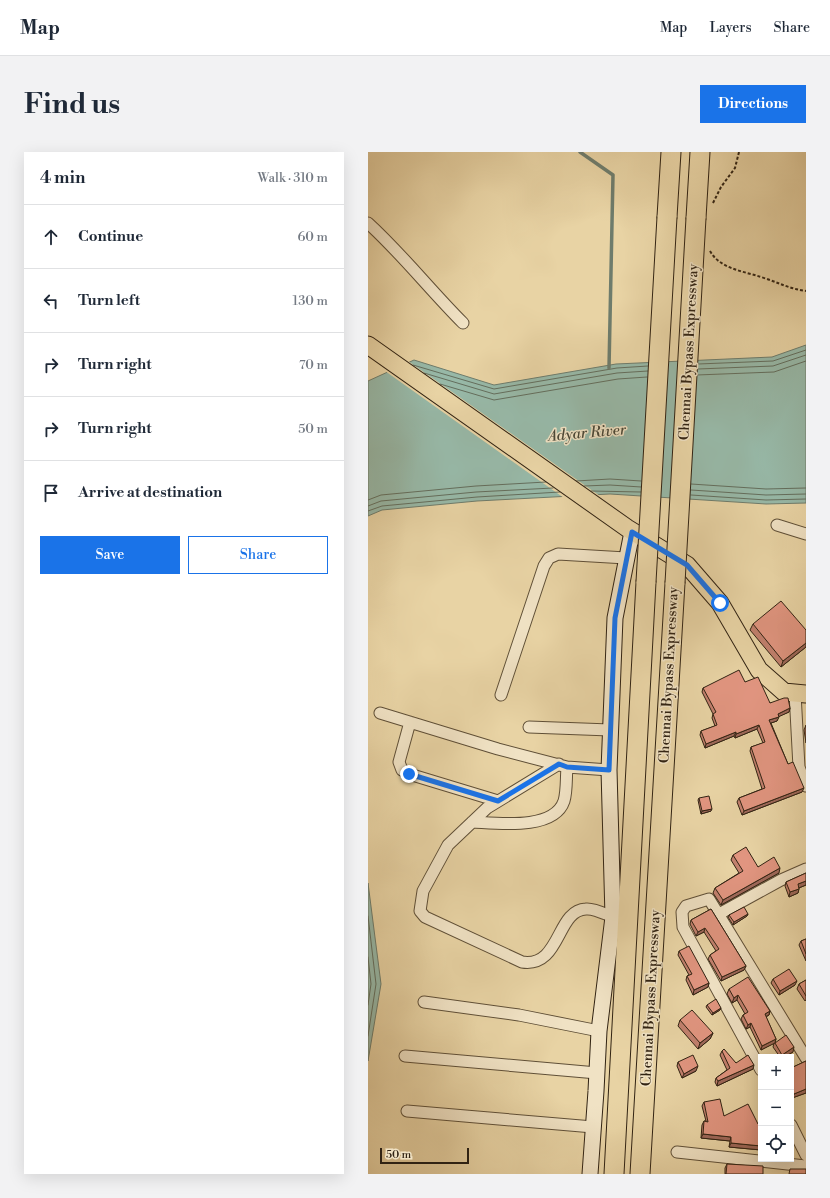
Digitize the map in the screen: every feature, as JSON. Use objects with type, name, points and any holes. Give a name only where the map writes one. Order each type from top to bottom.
[{"type":"highway","name":"Chennai Bypass Expressway","points":[[614,1174],[671,152]]},
{"type":"highway","name":"Chennai Bypass Expressway","points":[[640,1174],[675,583],[703,214],[700,152]]},
{"type":"main road","points":[[368,345],[630,530],[687,565],[720,603],[759,670],[784,692],[801,693]]},
{"type":"street","points":[[368,223],[389,242],[441,301],[463,323]]},
{"type":"street","points":[[778,525],[806,534]]},
{"type":"street","points":[[590,1174],[599,1031],[613,917],[609,770],[615,618],[630,530]]},
{"type":"street","points":[[501,695],[544,566],[549,558],[558,554],[626,558]]},
{"type":"street","points":[[801,693],[803,766],[806,786]]},
{"type":"street","points":[[380,713],[563,766],[609,770]]},
{"type":"street","points":[[410,722],[400,762],[402,770],[409,774],[498,801]]},
{"type":"street","points":[[529,727],[610,730]]},
{"type":"street","points":[[563,766],[487,808],[448,845],[423,891],[420,912],[425,917],[522,962],[532,964],[543,959],[573,914],[588,908],[613,917]]},
{"type":"street","points":[[472,822],[521,824],[553,815],[564,801],[563,766]]},
{"type":"street","points":[[719,914],[781,880],[806,869]]},
{"type":"street","points":[[758,1064],[683,927],[682,912],[686,906],[709,899],[806,1058]]},
{"type":"street","points":[[424,1002],[519,1015],[599,1031]]},
{"type":"street","points":[[405,1056],[597,1073]]},
{"type":"street","points":[[407,1111],[594,1127]]},
{"type":"street","points":[[792,1126],[806,1155]]},
{"type":"street","points":[[677,1152],[806,1166]]},
{"type":"path","points":[[703,214],[736,168],[739,152]]},
{"type":"path","points":[[709,248],[714,258],[725,265],[791,289],[806,291]]},
{"type":"water","name":"Adyar River","points":[[806,345],[806,503],[766,504],[610,494],[477,501],[382,510],[368,516],[368,381],[414,360],[494,385],[616,364],[772,357]]},
{"type":"water","points":[[368,883],[381,984],[368,1061]]},
{"type":"pier","points":[[408,361],[600,496],[564,498],[385,371]]},
{"type":"building","points":[[781,601],[806,630],[806,643],[783,661],[753,624]]},
{"type":"building","points":[[739,670],[745,682],[758,677],[770,703],[788,698],[790,708],[778,714],[779,717],[769,720],[788,764],[793,762],[804,788],[744,811],[739,798],[765,788],[751,747],[765,742],[759,725],[706,744],[701,731],[717,725],[713,714],[716,712],[703,688]]},
{"type":"building","points":[[709,796],[712,809],[702,811],[699,798]]},
{"type":"building","points":[[746,847],[758,867],[774,857],[780,868],[723,900],[715,888],[743,871],[733,855]]},
{"type":"building","points":[[806,873],[806,881],[798,884],[799,889],[790,892],[786,882]]},
{"type":"building","points":[[744,907],[748,914],[734,922],[729,915]]},
{"type":"building","points":[[711,909],[746,966],[722,977],[710,955],[719,949],[705,928],[698,932],[691,920]]},
{"type":"building","points":[[806,939],[806,954],[801,941]]},
{"type":"building","points":[[689,946],[709,983],[694,990],[687,976],[692,974],[679,951]]},
{"type":"building","points":[[789,969],[797,981],[780,991],[773,979]]},
{"type":"building","points":[[748,977],[770,1011],[765,1014],[776,1039],[762,1046],[751,1023],[748,1025],[743,1015],[748,1012],[738,995],[734,998],[729,989]]},
{"type":"building","points":[[806,980],[806,996],[799,984]]},
{"type":"building","points":[[716,999],[721,1008],[713,1013],[707,1005]]},
{"type":"building","points":[[692,1010],[713,1033],[700,1043],[680,1020]]},
{"type":"building","points":[[786,1035],[794,1047],[781,1054],[775,1043]]},
{"type":"building","points":[[724,1049],[736,1063],[748,1055],[754,1065],[718,1081],[716,1078],[730,1068],[722,1051]]},
{"type":"building","points":[[693,1055],[698,1066],[684,1074],[678,1062]]},
{"type":"building","points":[[806,1061],[806,1089],[794,1094],[794,1090],[794,1067]]},
{"type":"building","points":[[720,1099],[724,1116],[748,1104],[758,1124],[758,1146],[731,1143],[731,1137],[703,1134],[704,1121],[708,1122],[704,1102]]},
{"type":"building","points":[[727,1164],[763,1166],[763,1174],[726,1174]]},
{"type":"building","points":[[790,1169],[806,1169],[806,1174],[789,1174]]},
{"type":"waterway","points":[[580,152],[613,175],[609,368]]},
{"type":"route","points":[[409,774],[498,801],[559,764],[567,767],[609,770],[615,618],[632,532],[687,565],[720,603]]}]
